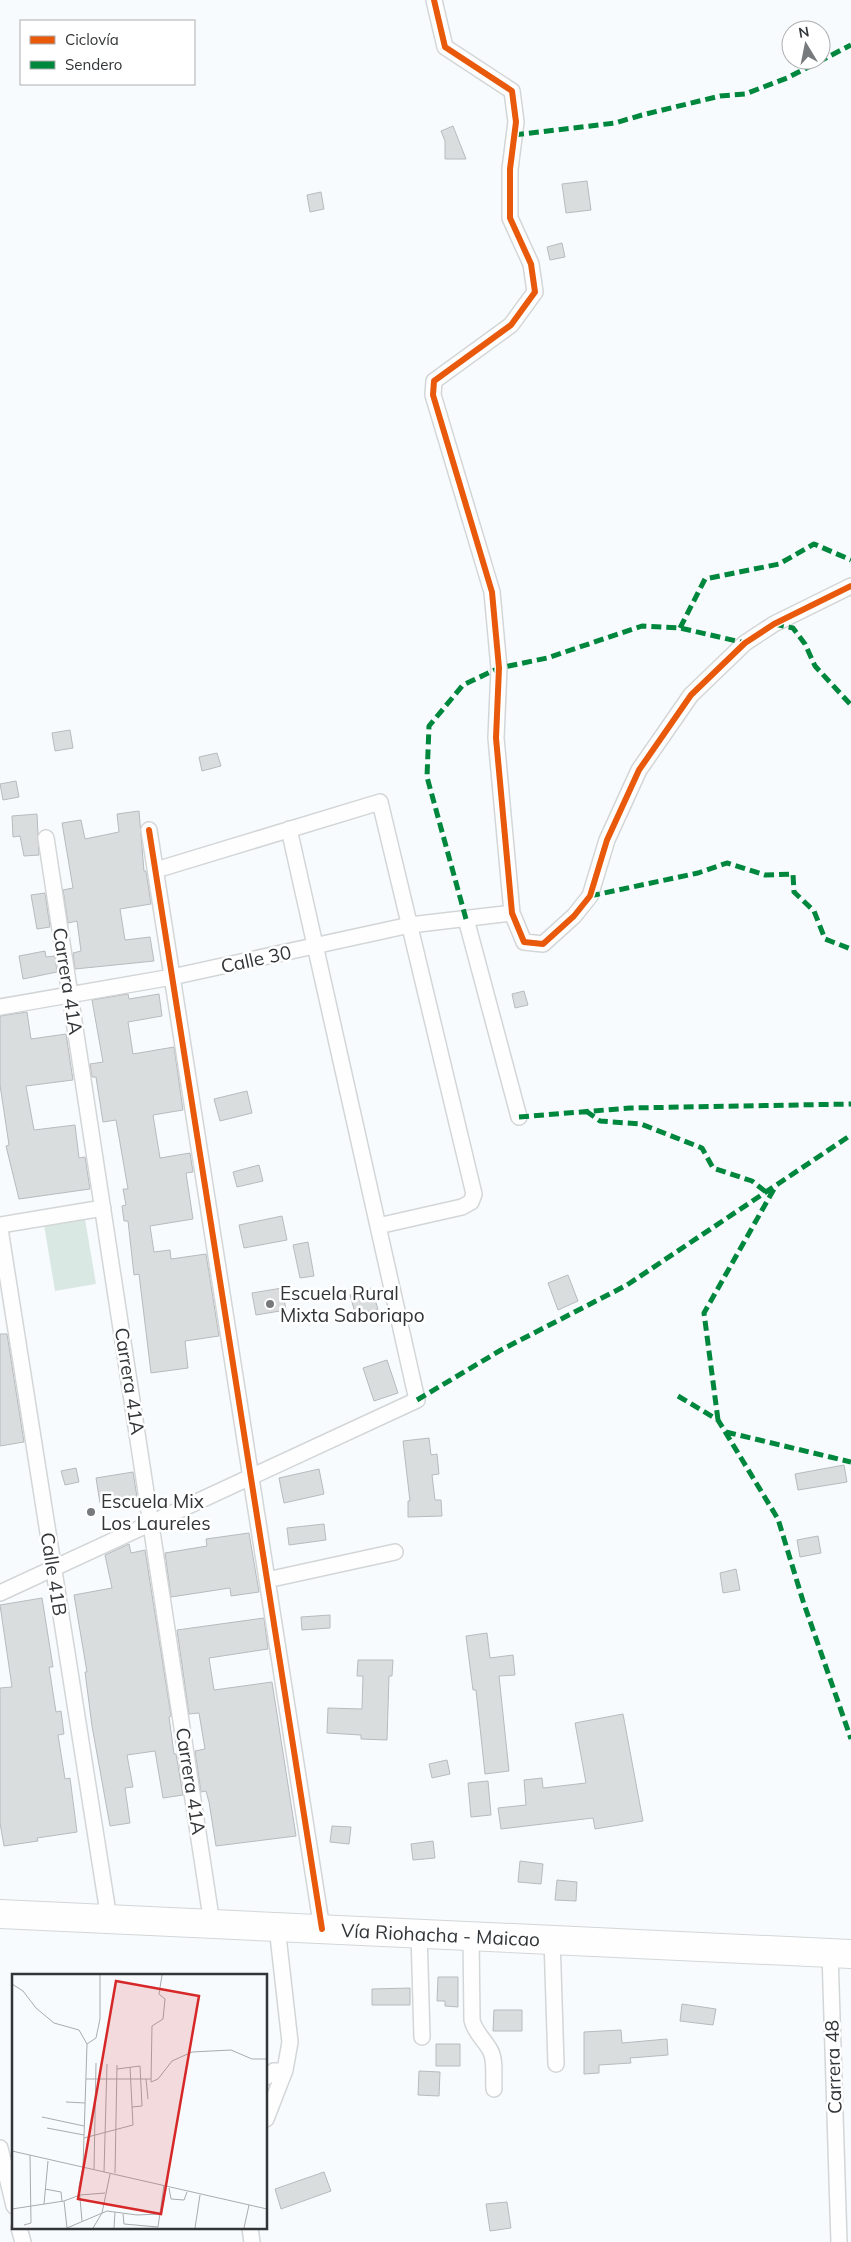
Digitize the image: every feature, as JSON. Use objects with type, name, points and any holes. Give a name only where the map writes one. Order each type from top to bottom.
[{"type":"highway","name":"Vía Riohacha - Maicao","points":[[0,1914],[840,1953]]},
{"type":"street","points":[[434,0],[445,47],[512,91],[516,122],[510,169],[510,218],[531,264],[534,292],[510,325],[434,380],[434,395],[492,592],[499,668],[496,738],[512,913],[524,942],[543,944],[574,916],[590,896],[607,840],[639,770],[691,694],[745,643],[774,624],[851,586]]},
{"type":"street","points":[[156,870],[380,802],[474,1194],[471,1202],[462,1207],[378,1226]]},
{"type":"street","points":[[149,830],[322,1929]]},
{"type":"street","points":[[0,1593],[417,1400],[289,830]]},
{"type":"street","name":"Carrera 41A","points":[[46,838],[212,1924]]},
{"type":"street","name":"Calle 30","points":[[0,1007],[172,977],[410,925],[512,913]]},
{"type":"street","points":[[466,919],[519,1117]]},
{"type":"street","points":[[0,1227],[103,1208]]},
{"type":"street","name":"Calle 41B","points":[[0,1227],[109,1919]]},
{"type":"street","points":[[267,1580],[395,1552]]},
{"type":"street","points":[[268,2114],[285,2070],[290,2042],[277,1927]]},
{"type":"street","points":[[419,1933],[422,2037]]},
{"type":"street","points":[[471,1936],[472,2020],[474,2028],[490,2050],[493,2058],[494,2089]]},
{"type":"street","points":[[552,1940],[556,2064]]},
{"type":"street","name":"Carrera 48","points":[[839,2242],[840,1953]]},
{"type":"street","points":[[268,2076],[274,2071],[285,2070]]},
{"type":"street","points":[[0,2148],[10,2198]]},
{"type":"shaded area","points":[[85,1219],[96,1284],[55,1291],[44,1225]]},
{"type":"building","points":[[453,126],[466,159],[445,159],[445,141],[441,131]]},
{"type":"building","points":[[587,181],[591,210],[566,213],[562,184]]},
{"type":"building","points":[[321,192],[324,209],[310,212],[307,195]]},
{"type":"building","points":[[562,243],[565,257],[550,260],[547,247]]},
{"type":"building","points":[[70,730],[73,748],[55,751],[52,733]]},
{"type":"building","points":[[217,753],[221,766],[202,771],[199,757]]},
{"type":"building","points":[[16,781],[19,797],[3,800],[0,784]]},
{"type":"building","points":[[139,811],[144,871],[146,871],[151,904],[120,909],[125,940],[150,937],[154,961],[75,969],[73,953],[81,951],[77,921],[68,923],[63,890],[73,888],[62,823],[81,820],[85,839],[119,832],[117,814]]},
{"type":"building","points":[[37,814],[39,855],[24,856],[20,836],[13,837],[12,816]]},
{"type":"building","points":[[45,893],[50,927],[37,929],[31,895]]},
{"type":"building","points":[[45,951],[46,957],[55,956],[57,972],[23,979],[19,956]]},
{"type":"building","points":[[524,991],[528,1005],[515,1008],[512,994]]},
{"type":"building","points":[[128,994],[129,999],[159,994],[162,1016],[128,1022],[133,1054],[174,1047],[183,1110],[153,1115],[160,1158],[190,1153],[193,1172],[186,1173],[193,1219],[150,1226],[154,1252],[170,1250],[171,1259],[206,1254],[219,1336],[185,1341],[188,1368],[151,1373],[139,1274],[134,1275],[128,1221],[124,1221],[122,1206],[126,1205],[123,1189],[128,1189],[116,1120],[103,1122],[96,1077],[92,1077],[90,1064],[103,1062],[92,1000]]},
{"type":"building","points":[[27,1012],[31,1039],[66,1034],[73,1080],[26,1086],[34,1130],[75,1125],[79,1158],[85,1157],[90,1189],[19,1199],[6,1146],[9,1145],[0,1085],[0,1016]]},
{"type":"building","points":[[247,1091],[252,1113],[220,1121],[214,1099]]},
{"type":"building","points":[[259,1165],[263,1181],[237,1187],[233,1172]]},
{"type":"building","points":[[282,1216],[287,1240],[244,1248],[239,1225]]},
{"type":"building","points":[[308,1242],[314,1276],[300,1278],[293,1245]]},
{"type":"building","points":[[568,1275],[578,1301],[558,1310],[548,1283]]},
{"type":"building","points":[[282,1288],[286,1310],[256,1315],[252,1293]]},
{"type":"building","points":[[371,1288],[378,1309],[356,1316],[350,1295]]},
{"type":"building","points":[[0,1334],[7,1334],[24,1442],[0,1446]]},
{"type":"building","points":[[387,1360],[398,1393],[374,1401],[363,1368]]},
{"type":"building","points":[[429,1438],[431,1455],[437,1454],[439,1474],[432,1475],[435,1500],[441,1500],[442,1516],[408,1517],[408,1501],[410,1501],[403,1441]]},
{"type":"building","points":[[844,1465],[847,1482],[798,1490],[795,1474]]},
{"type":"building","points":[[76,1468],[79,1482],[65,1485],[61,1471]]},
{"type":"building","points":[[319,1469],[324,1494],[284,1503],[279,1478]]},
{"type":"building","points":[[133,1472],[137,1497],[100,1503],[96,1478]]},
{"type":"building","points":[[324,1524],[326,1540],[289,1545],[287,1528]]},
{"type":"building","points":[[249,1533],[259,1592],[231,1596],[230,1588],[171,1597],[165,1553],[207,1546],[206,1539]]},
{"type":"building","points":[[818,1536],[821,1553],[800,1557],[797,1540]]},
{"type":"building","points":[[129,1544],[131,1553],[145,1550],[171,1716],[169,1717],[174,1754],[176,1754],[183,1795],[163,1798],[155,1751],[127,1755],[133,1787],[125,1788],[130,1823],[110,1826],[92,1726],[85,1672],[87,1672],[74,1595],[112,1588],[105,1555]]},
{"type":"building","points":[[736,1569],[740,1590],[723,1593],[720,1573]]},
{"type":"building","points":[[42,1598],[53,1667],[49,1667],[56,1712],[61,1711],[64,1734],[58,1735],[65,1779],[70,1778],[77,1832],[37,1838],[38,1841],[4,1846],[0,1823],[0,1688],[12,1687],[0,1605]]},
{"type":"building","points":[[330,1615],[330,1628],[302,1630],[301,1617]]},
{"type":"building","points":[[264,1618],[268,1649],[209,1658],[214,1690],[272,1682],[296,1836],[216,1846],[206,1791],[201,1792],[195,1751],[205,1749],[199,1713],[189,1714],[177,1630]]},
{"type":"building","points":[[487,1633],[490,1658],[513,1655],[515,1675],[499,1676],[509,1771],[485,1774],[476,1690],[473,1690],[466,1636]]},
{"type":"building","points":[[358,1660],[393,1660],[392,1676],[389,1676],[387,1740],[361,1739],[361,1735],[327,1733],[328,1708],[362,1709],[363,1676],[357,1676]]},
{"type":"building","points":[[623,1714],[643,1821],[595,1829],[593,1818],[501,1829],[498,1808],[526,1805],[524,1780],[542,1778],[543,1788],[586,1783],[575,1723]]},
{"type":"building","points":[[447,1760],[450,1774],[432,1778],[429,1764]]},
{"type":"building","points":[[488,1781],[491,1815],[471,1817],[468,1783]]},
{"type":"building","points":[[332,1826],[351,1827],[349,1844],[330,1842]]},
{"type":"building","points":[[433,1841],[435,1858],[413,1860],[411,1844]]},
{"type":"building","points":[[520,1861],[543,1864],[541,1884],[518,1882]]},
{"type":"building","points":[[557,1880],[577,1882],[576,1901],[555,1900]]},
{"type":"building","points":[[438,1977],[458,1977],[458,2007],[445,2006],[445,2001],[437,2001]]},
{"type":"building","points":[[410,1988],[410,2005],[372,2005],[372,1989]]},
{"type":"building","points":[[682,2004],[716,2009],[713,2025],[680,2021]]},
{"type":"building","points":[[494,2010],[522,2010],[522,2031],[493,2031]]},
{"type":"building","points":[[621,2030],[622,2043],[667,2039],[668,2055],[630,2058],[631,2063],[599,2065],[599,2073],[584,2074],[584,2032]]},
{"type":"building","points":[[436,2044],[460,2044],[460,2066],[436,2066]]},
{"type":"building","points":[[419,2071],[440,2072],[439,2096],[418,2095]]},
{"type":"building","points":[[324,2172],[331,2191],[281,2209],[275,2189]]},
{"type":"building","points":[[507,2202],[511,2228],[490,2231],[486,2204]]},
{"type":"marked path","points":[[514,135],[615,123],[720,96],[745,94],[787,78],[851,45]]},
{"type":"marked path","points":[[680,628],[705,579],[779,564],[814,544],[851,560]]},
{"type":"marked path","points":[[774,624],[793,628],[805,644],[815,666],[851,705]]},
{"type":"marked path","points":[[466,919],[427,777],[429,726],[463,685],[499,668],[547,658],[642,626],[680,628],[745,643]]},
{"type":"marked path","points":[[590,896],[698,873],[727,863],[765,875],[793,874],[794,892],[814,911],[825,939],[851,949]]},
{"type":"marked path","points":[[519,1117],[630,1108],[851,1104]]},
{"type":"marked path","points":[[586,1111],[600,1121],[641,1124],[702,1148],[713,1168],[752,1181],[766,1192]]},
{"type":"marked path","points":[[417,1400],[501,1350],[627,1285],[851,1135]]},
{"type":"marked path","points":[[718,1420],[704,1313],[774,1189]]},
{"type":"marked path","points":[[678,1396],[718,1420],[778,1519],[803,1601],[851,1739]]},
{"type":"marked path","points":[[726,1432],[851,1462]]},
{"type":"cycle path","points":[[434,0],[445,47],[512,91],[516,122],[510,169],[510,218],[531,264],[535,292],[511,325],[434,381],[433,395],[492,592],[499,668],[496,738],[512,913],[524,942],[543,944],[574,916],[590,896],[607,840],[639,770],[691,695],[745,643],[774,624],[851,586]]},
{"type":"cycle path","points":[[149,830],[322,1929]]},
{"type":"place","name":"Escuela Rural Mixta Saboriapo","points":[[270,1304]]},
{"type":"place","name":"Escuela Mix Los Laureles","points":[[91,1512]]}]
